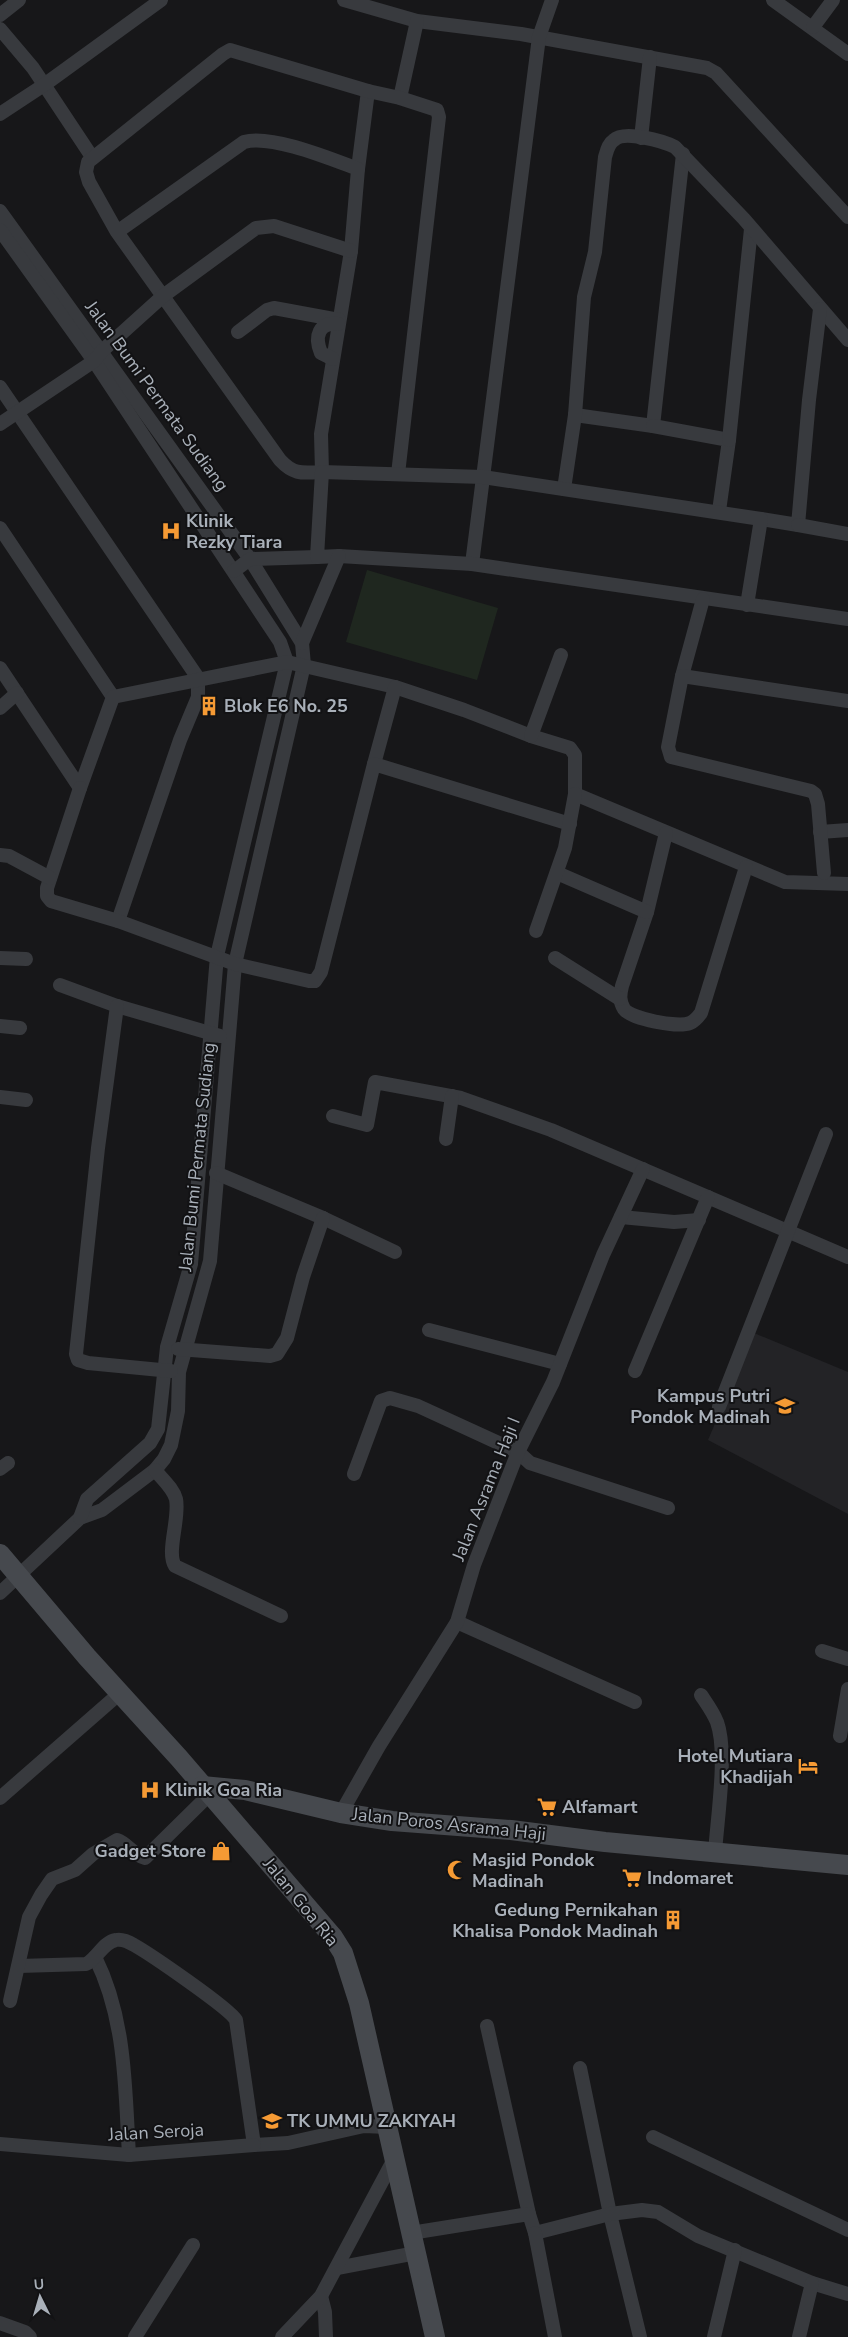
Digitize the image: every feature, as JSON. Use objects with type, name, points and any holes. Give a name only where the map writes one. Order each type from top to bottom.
[{"type":"main road","name":"Jalan Goa Ria","points":[[0,1554],[304,1902],[333,1937],[343,1953],[358,2003],[435,2337]]},
{"type":"main road","name":"Jalan Poros Asrama Haji","points":[[206,1790],[245,1790],[341,1813],[392,1821],[511,1830],[592,1841],[848,1865]]},
{"type":"street","points":[[0,15],[19,0]]},
{"type":"street","points":[[0,114],[44,85],[161,0]]},
{"type":"street","points":[[344,0],[417,21],[539,37],[650,56],[695,64],[716,73],[848,217]]},
{"type":"street","points":[[472,564],[539,37],[552,0]]},
{"type":"street","points":[[773,0],[848,54]]},
{"type":"street","points":[[812,27],[833,0]]},
{"type":"street","points":[[400,98],[417,21]]},
{"type":"street","points":[[0,29],[44,85],[92,157]]},
{"type":"street","points":[[398,474],[439,117],[438,112],[434,108],[368,91],[230,50],[92,157],[86,167],[89,182],[116,232],[289,470],[296,472],[483,477],[719,511],[848,534]]},
{"type":"street","points":[[641,138],[650,56]]},
{"type":"street","points":[[317,557],[322,472],[321,434],[351,252],[358,169],[368,91]]},
{"type":"street","points":[[564,489],[575,415],[584,297],[595,252],[604,157],[610,143],[618,136],[666,143],[683,154],[848,340]]},
{"type":"street","points":[[116,232],[201,170],[244,142],[251,140],[270,141],[327,157],[358,169]]},
{"type":"street","points":[[653,426],[683,154]]},
{"type":"street","name":"Jalan Bumi Permata Sudiang","points":[[0,211],[98,356],[280,642],[287,662],[217,956],[212,1034],[191,1264],[167,1347],[158,1428],[150,1443],[87,1499],[80,1518]]},
{"type":"street","points":[[0,424],[18,414],[98,356],[163,296],[256,228],[274,226],[351,252]]},
{"type":"street","points":[[719,511],[729,440],[751,229]]},
{"type":"street","name":"Jalan Bumi Permata Sudiang","points":[[0,230],[98,356],[250,559],[302,643],[304,665],[235,964],[210,1261],[178,1372],[178,1411],[171,1445],[164,1460],[156,1470],[102,1510],[80,1518]]},
{"type":"street","points":[[238,332],[267,310],[274,308],[339,322]]},
{"type":"street","points":[[798,525],[809,400],[820,309]]},
{"type":"street","points":[[0,387],[198,678],[198,697],[180,740],[118,921]]},
{"type":"street","points":[[575,415],[653,426],[729,440]]},
{"type":"street","points":[[747,605],[761,519]]},
{"type":"street","points":[[0,528],[113,697]]},
{"type":"street","points":[[234,571],[250,559],[339,556],[472,564],[848,619]]},
{"type":"street","points":[[302,643],[339,556]]},
{"type":"street","points":[[703,599],[682,676],[668,746],[669,754],[671,757],[811,790],[815,794],[818,804],[824,873]]},
{"type":"street","points":[[530,736],[561,656]]},
{"type":"street","points":[[113,697],[198,678],[287,662],[395,687],[464,710],[530,736],[563,745],[574,751],[575,794],[570,824],[557,873],[536,931]]},
{"type":"street","points":[[0,668],[80,788]]},
{"type":"street","points":[[682,676],[848,701]]},
{"type":"street","points":[[113,697],[50,878],[47,892],[51,901],[118,921],[235,964],[309,981],[319,977],[395,687]]},
{"type":"street","points":[[0,708],[17,693]]},
{"type":"street","points":[[374,764],[570,824]]},
{"type":"street","points":[[575,794],[785,882],[848,884]]},
{"type":"street","points":[[820,832],[848,830]]},
{"type":"street","points":[[620,998],[622,986],[646,912],[666,833]]},
{"type":"street","points":[[0,856],[9,856],[50,878]]},
{"type":"street","points":[[556,958],[620,998],[627,1012],[650,1021],[684,1025],[695,1020],[702,1013],[746,867]]},
{"type":"street","points":[[557,873],[646,912]]},
{"type":"street","points":[[0,958],[26,959]]},
{"type":"street","points":[[60,985],[117,1006],[228,1037]]},
{"type":"street","points":[[117,1006],[98,1148],[76,1354],[78,1360],[85,1362],[178,1372]]},
{"type":"street","points":[[0,1026],[20,1028]]},
{"type":"street","points":[[332,1116],[367,1125],[375,1082],[452,1096],[551,1130],[848,1257]]},
{"type":"street","points":[[446,1139],[452,1096]]},
{"type":"street","points":[[0,1097],[26,1100]]},
{"type":"street","points":[[719,1407],[826,1134]]},
{"type":"street","name":"Jalan Asrama Haji I","points":[[341,1813],[379,1746],[457,1622],[474,1565],[518,1452],[560,1364],[604,1255],[643,1168]]},
{"type":"street","points":[[216,1173],[323,1218],[395,1252]]},
{"type":"street","points":[[635,1371],[708,1197]]},
{"type":"street","points":[[621,1217],[674,1222],[698,1220]]},
{"type":"street","points":[[167,1347],[270,1356],[277,1354],[287,1338],[303,1277],[323,1218]]},
{"type":"street","points":[[176,1316],[193,1320]]},
{"type":"street","points":[[429,1330],[560,1364]]},
{"type":"street","points":[[354,1474],[382,1401],[385,1398],[390,1398],[418,1406],[518,1452],[526,1460],[536,1465],[668,1508]]},
{"type":"street","points":[[156,1470],[173,1492],[176,1501],[176,1524],[172,1557],[175,1566],[281,1616]]},
{"type":"street","points":[[0,1593],[80,1518]]},
{"type":"street","points":[[457,1622],[635,1702]]},
{"type":"street","points":[[822,1651],[848,1659]]},
{"type":"street","points":[[840,1736],[848,1689]]},
{"type":"street","points":[[0,1798],[120,1693]]},
{"type":"street","points":[[701,1695],[718,1724],[720,1739],[721,1756],[715,1853]]},
{"type":"street","points":[[10,2001],[29,1917],[52,1879],[75,1870],[94,1854],[117,1840],[120,1840],[135,1854],[145,1858],[206,1790]]},
{"type":"street","points":[[18,1966],[86,1964],[113,1940],[128,1942],[234,2016],[238,2026],[254,2145]]},
{"type":"street","points":[[95,1957],[111,1996],[119,2026],[129,2155]]},
{"type":"street","points":[[487,2026],[529,2214],[536,2233],[555,2337]]},
{"type":"street","points":[[580,2068],[610,2214],[640,2337]]},
{"type":"street","name":"Jalan Seroja","points":[[0,2144],[129,2155],[288,2143],[364,2126],[387,2127]]},
{"type":"street","points":[[653,2137],[848,2230]]},
{"type":"street","points":[[282,2337],[321,2296],[393,2161]]},
{"type":"street","points":[[536,2233],[610,2214],[642,2210],[658,2212],[698,2236],[812,2283],[848,2294]]},
{"type":"street","points":[[411,2233],[529,2214]]},
{"type":"street","points":[[135,2337],[193,2245]]},
{"type":"street","points":[[714,2337],[735,2250]]},
{"type":"street","points":[[337,2268],[416,2253]]},
{"type":"street","points":[[799,2337],[812,2283]]},
{"type":"street","points":[[321,2296],[325,2312],[326,2337]]},
{"type":"street","points":[[0,2323],[25,2332],[30,2337]]},
{"type":"shaded area","points":[[367,570],[498,608],[477,680],[346,642]]},
{"type":"shaded area","name":"Kampus Putri Pondok Madinah","points":[[754,1333],[848,1372],[848,1514],[708,1440]]},
{"type":"place","name":"Klinik Rezky Tiara","points":[[171,531]]},
{"type":"place","name":"Blok E6 No. 25","points":[[209,706]]},
{"type":"place","name":"Kampus Putri Pondok Madinah","points":[[785,1406]]},
{"type":"place","name":"Hotel Mutiara Khadijah","points":[[808,1766]]},
{"type":"place","name":"Klinik Goa Ria","points":[[150,1790]]},
{"type":"place","name":"Alfamart","points":[[547,1807]]},
{"type":"place","name":"Gadget Store","points":[[221,1851]]},
{"type":"place","name":"Masjid Pondok Madinah","points":[[457,1870]]},
{"type":"place","name":"Indomaret","points":[[632,1878]]},
{"type":"place","name":"Gedung Pernikahan Khalisa Pondok Madinah","points":[[673,1920]]},
{"type":"place","name":"TK UMMU ZAKIYAH","points":[[272,2121]]}]
